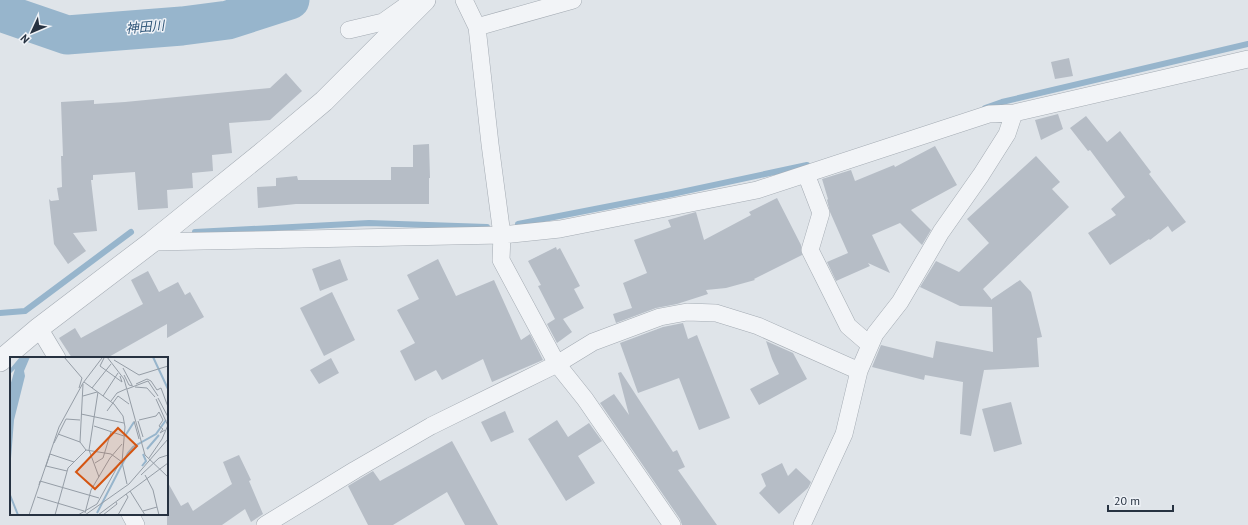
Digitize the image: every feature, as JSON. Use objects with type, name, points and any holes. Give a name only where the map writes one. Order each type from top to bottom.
[{"type":"street","points":[[349,30],[383,22],[414,0]]},
{"type":"street","points":[[0,360],[39,328],[152,242],[324,102],[425,0]]},
{"type":"street","points":[[464,0],[477,27],[502,235],[501,260],[557,364],[585,399],[672,525]]},
{"type":"street","points":[[477,27],[573,0]]},
{"type":"street","points":[[152,242],[502,235],[560,229],[750,192],[989,114],[1014,113],[1248,59]]},
{"type":"street","points":[[802,525],[844,434],[859,371],[870,345],[876,334],[900,302],[941,232],[981,175],[1007,134],[1014,113]]},
{"type":"street","points":[[806,174],[821,213],[810,250],[848,326],[870,345]]},
{"type":"street","points":[[265,525],[431,426],[557,364],[593,342],[660,317],[687,312],[716,313],[758,326],[859,371]]},
{"type":"street","points":[[39,328],[56,357]]},
{"type":"street","points":[[131,515],[136,525]]},
{"type":"building","points":[[1069,58],[1073,76],[1055,79],[1051,62]]},
{"type":"building","points":[[286,73],[302,91],[270,120],[229,123],[232,153],[212,155],[213,171],[192,173],[193,188],[167,190],[168,208],[138,210],[135,172],[93,175],[93,180],[91,180],[97,231],[73,233],[86,251],[68,264],[54,244],[49,199],[51,201],[59,200],[57,188],[62,187],[61,156],[63,156],[61,102],[94,100],[94,104],[125,102],[270,88]]},
{"type":"building","points":[[1058,114],[1063,129],[1041,140],[1035,120]]},
{"type":"building","points":[[1086,116],[1107,142],[1120,131],[1151,172],[1149,174],[1186,222],[1172,232],[1168,226],[1150,240],[1149,239],[1110,265],[1088,233],[1116,215],[1111,209],[1125,197],[1090,150],[1088,151],[1070,128]]},
{"type":"building","points":[[429,144],[429,204],[296,204],[258,208],[257,187],[276,186],[276,178],[297,176],[298,180],[391,180],[391,167],[413,167],[413,145]]},
{"type":"building","points":[[935,146],[957,185],[911,210],[931,230],[922,245],[900,223],[872,235],[890,273],[868,263],[870,266],[836,281],[827,262],[848,253],[830,212],[822,179],[851,170],[855,181],[894,165],[895,167]]},
{"type":"building","points":[[1036,156],[1060,182],[1052,189],[1069,207],[983,289],[992,300],[1020,280],[1031,292],[1042,337],[1037,338],[1039,367],[984,370],[971,436],[960,434],[963,382],[925,375],[924,380],[872,367],[881,345],[933,358],[936,341],[993,352],[992,307],[960,306],[920,287],[936,261],[959,272],[989,243],[967,219]]},
{"type":"building","points":[[777,198],[801,245],[802,255],[754,279],[755,280],[726,288],[706,290],[708,294],[677,304],[656,308],[616,323],[613,314],[632,308],[623,283],[647,273],[634,240],[671,227],[668,220],[696,212],[704,240],[751,215],[749,212]]},
{"type":"building","points":[[556,247],[557,250],[560,248],[580,286],[574,289],[584,308],[563,319],[572,332],[557,343],[547,324],[555,319],[538,286],[541,285],[528,261]]},
{"type":"building","points":[[340,259],[348,280],[320,291],[312,269]]},
{"type":"building","points":[[438,259],[456,296],[494,280],[521,340],[530,334],[543,360],[492,382],[483,359],[442,380],[436,370],[415,381],[400,351],[415,343],[397,310],[419,299],[407,275]]},
{"type":"building","points":[[148,271],[159,292],[178,282],[185,295],[190,292],[204,317],[167,338],[167,324],[109,357],[71,357],[59,338],[75,328],[81,338],[143,304],[131,280]]},
{"type":"building","points":[[332,292],[355,340],[324,356],[300,308]]},
{"type":"building","points":[[683,323],[688,339],[697,335],[730,418],[699,430],[679,378],[638,393],[620,343],[663,327]]},
{"type":"building","points":[[766,341],[793,353],[807,379],[759,405],[750,389],[779,374]]},
{"type":"building","points":[[331,358],[339,373],[319,384],[310,370]]},
{"type":"building","points":[[621,372],[673,452],[677,450],[685,467],[678,470],[717,525],[682,525],[680,519],[600,403],[614,394],[629,415],[618,373]]},
{"type":"building","points":[[1011,402],[1022,444],[994,452],[982,409]]},
{"type":"building","points":[[505,411],[514,432],[491,442],[481,422]]},
{"type":"building","points":[[557,420],[568,437],[589,423],[602,441],[578,456],[595,483],[566,501],[528,439]]},
{"type":"building","points":[[452,441],[498,525],[465,525],[447,492],[393,525],[368,525],[348,486],[373,471],[380,481]]},
{"type":"building","points":[[239,455],[251,480],[249,481],[263,514],[251,522],[245,509],[222,525],[167,525],[168,483],[181,506],[188,502],[193,511],[232,484],[223,462]]},
{"type":"building","points":[[782,463],[788,476],[796,468],[811,482],[808,488],[779,514],[759,493],[766,486],[761,474]]},
{"type":"waterway","name":"神田川","points":[[0,12],[67,35],[182,26],[228,20],[290,0]]},
{"type":"waterway","points":[[985,108],[1002,102],[1248,44]]},
{"type":"waterway","points":[[518,224],[672,194],[807,165]]},
{"type":"waterway","points":[[195,232],[369,223],[487,227]]},
{"type":"waterway","points":[[0,313],[25,311],[131,232]]}]
